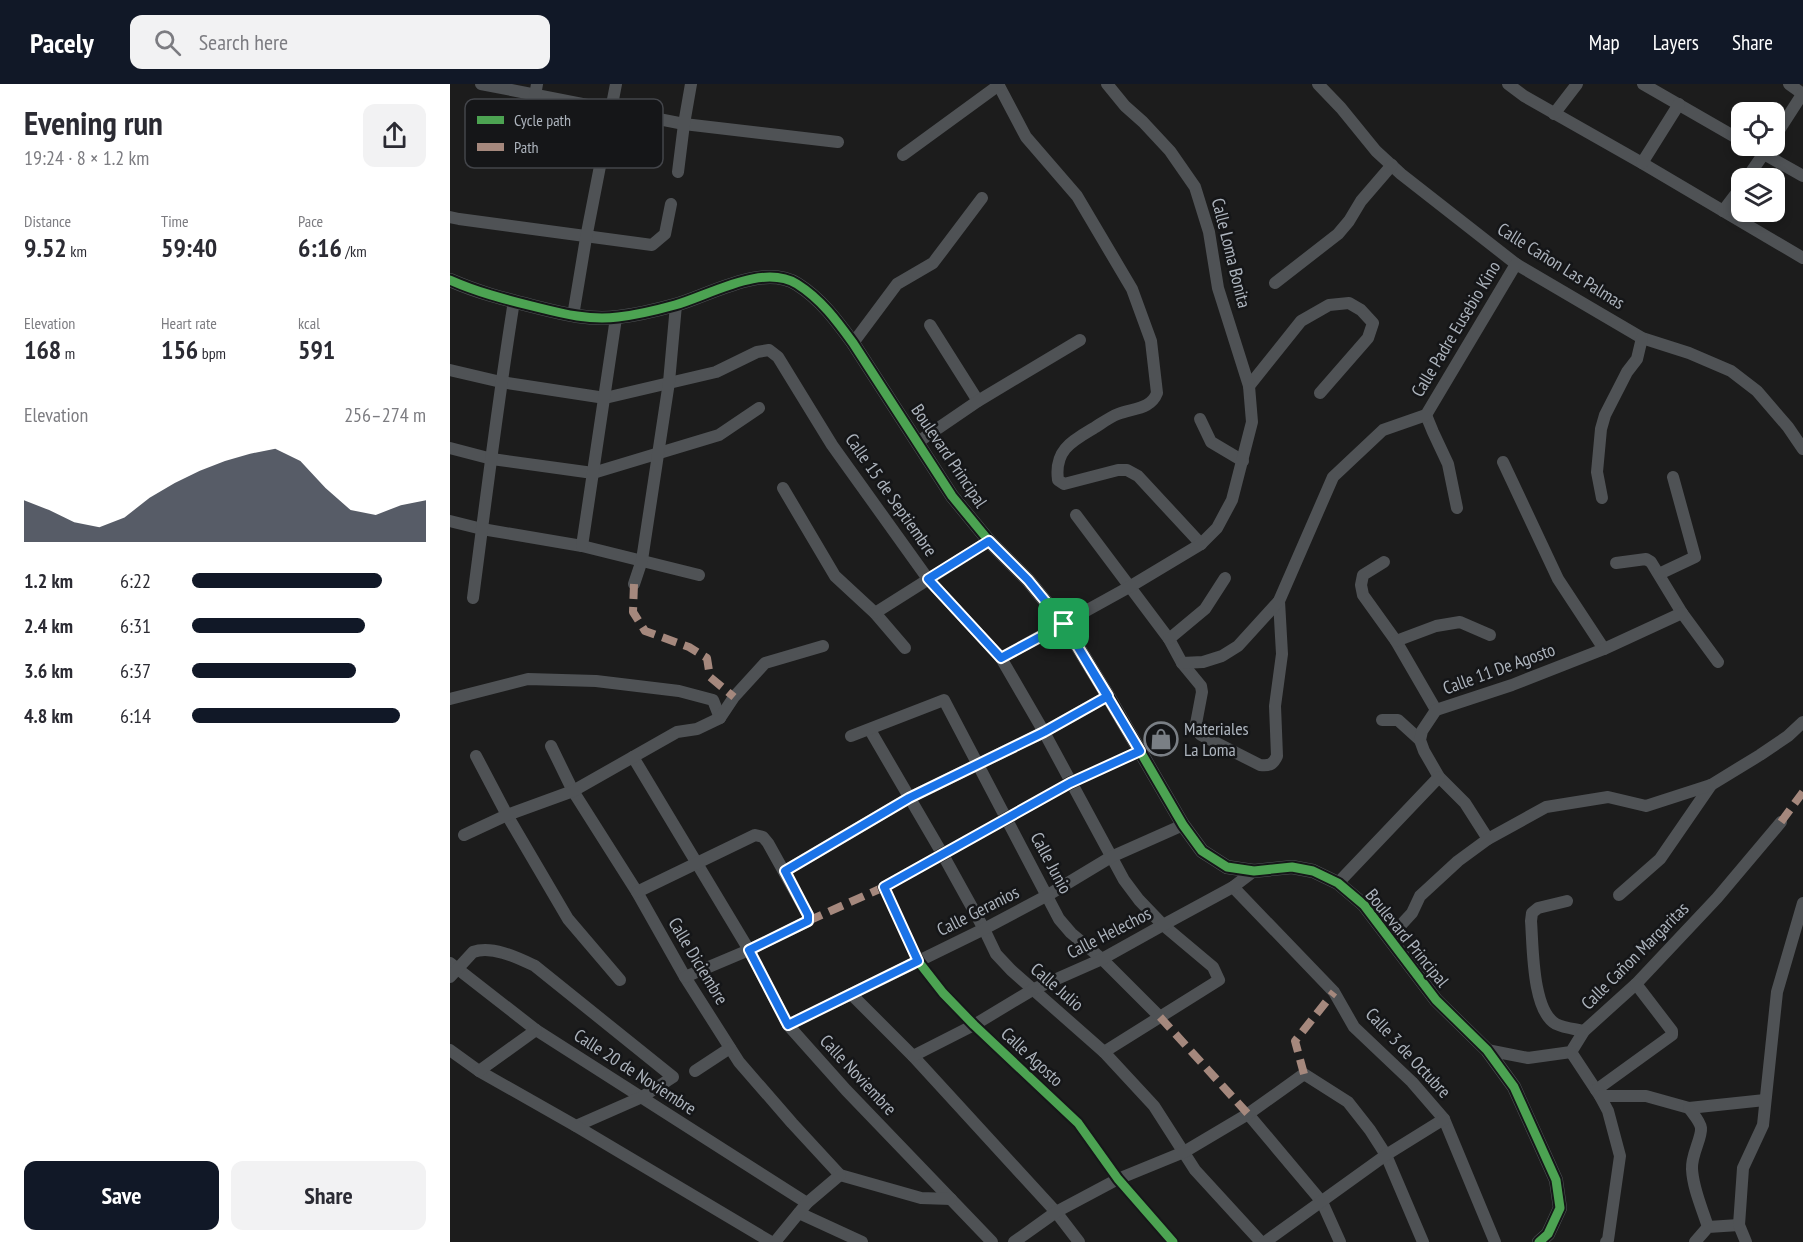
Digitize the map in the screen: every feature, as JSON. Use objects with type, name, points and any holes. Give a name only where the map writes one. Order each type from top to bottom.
[{"type":"street","points":[[481,84],[536,89],[574,99]]},
{"type":"street","points":[[613,99],[616,84]]},
{"type":"street","points":[[678,172],[691,84]]},
{"type":"street","points":[[903,155],[999,84],[1026,137],[1077,196],[1132,289],[1151,341],[1157,393],[1154,400],[1117,414],[1073,440],[1065,447],[1060,458],[1057,471],[1058,480],[1064,484],[1118,470],[1127,470],[1138,476],[1201,544]]},
{"type":"street","name":"Calle Loma Bonita","points":[[1001,658],[1131,586],[1201,544],[1217,528],[1232,500],[1252,422],[1250,386],[1218,288],[1209,232],[1195,187],[1170,151],[1125,106],[1107,84]]},
{"type":"street","name":"Calle Cañon Las Palmas","points":[[1318,84],[1376,151],[1516,264],[1642,338],[1689,353],[1731,371],[1757,391],[1788,427],[1803,449]]},
{"type":"street","points":[[1508,84],[1554,114],[1803,258]]},
{"type":"street","points":[[1554,114],[1577,84]]},
{"type":"street","points":[[1643,84],[1731,135]]},
{"type":"street","points":[[1785,121],[1803,94],[1790,84]]},
{"type":"street","points":[[1642,163],[1679,104]]},
{"type":"street","points":[[663,120],[838,141]]},
{"type":"street","points":[[1775,156],[1803,176]]},
{"type":"street","points":[[1275,283],[1338,234],[1361,201],[1392,165]]},
{"type":"street","points":[[573,316],[600,168]]},
{"type":"street","points":[[853,343],[897,284],[933,263],[982,198]]},
{"type":"street","points":[[1723,211],[1731,200]]},
{"type":"street","points":[[450,217],[586,238],[652,245],[665,234],[671,204]]},
{"type":"street","name":"Calle Padre Eusebio Kino","points":[[1182,663],[1203,662],[1222,656],[1238,646],[1279,601],[1333,477],[1383,430],[1426,415],[1516,264]]},
{"type":"street","name":"Boulevard Principal","points":[[450,280],[477,292],[573,316],[616,318],[676,305],[761,277],[777,277],[795,283],[820,302],[853,343],[952,496],[989,541],[1028,580],[1064,624],[1183,825],[1202,851],[1227,867],[1254,871],[1292,867],[1313,871],[1338,883],[1364,905],[1436,1000],[1487,1050],[1514,1087],[1556,1180],[1560,1208],[1548,1234],[1539,1242]]},
{"type":"street","points":[[473,598],[513,301]]},
{"type":"street","points":[[1250,386],[1301,321],[1329,305],[1349,303],[1361,310],[1373,324],[1368,339],[1320,393]]},
{"type":"street","points":[[634,584],[642,560],[669,382],[676,305]]},
{"type":"street","points":[[582,546],[616,318]]},
{"type":"street","points":[[930,324],[978,401]]},
{"type":"street","points":[[1602,498],[1597,472],[1601,429],[1605,415],[1627,372],[1637,359],[1642,338]]},
{"type":"street","points":[[918,442],[978,401],[1080,340]]},
{"type":"street","name":"Calle 15 de Septiembre","points":[[450,370],[501,382],[605,398],[716,372],[757,352],[769,350],[778,357],[832,445],[928,579],[1001,658],[1129,887],[1163,926],[1213,967],[1219,980],[1160,1017]]},
{"type":"street","points":[[450,448],[492,459],[593,473],[719,435],[759,408]]},
{"type":"street","points":[[1426,415],[1448,464],[1457,508]]},
{"type":"street","points":[[1200,419],[1211,442],[1243,460]]},
{"type":"street","points":[[1503,462],[1558,579],[1604,649]]},
{"type":"street","points":[[1659,574],[1695,557],[1673,477]]},
{"type":"street","points":[[783,489],[835,576],[875,613],[904,648]]},
{"type":"street","points":[[1076,515],[1169,639],[1182,663]]},
{"type":"street","points":[[450,521],[482,529],[582,546],[699,575]]},
{"type":"street","points":[[875,613],[989,541]]},
{"type":"street","points":[[1616,563],[1646,560],[1651,562],[1682,613],[1718,662]]},
{"type":"street","points":[[1384,562],[1363,575],[1360,585],[1363,595],[1395,641],[1437,710]]},
{"type":"street","points":[[1169,639],[1205,609],[1226,578]]},
{"type":"street","name":"Calle Padre Eusebio Kino","points":[[1182,663],[1201,686],[1202,692],[1195,729],[1201,735],[1260,765],[1268,766],[1274,763],[1276,756],[1275,705],[1282,654],[1279,601]]},
{"type":"street","name":"Calle 11 De Agosto","points":[[1420,740],[1422,731],[1437,710],[1512,685],[1604,649],[1682,613]]},
{"type":"street","points":[[1395,641],[1436,626],[1460,622],[1490,634]]},
{"type":"street","points":[[464,835],[507,815],[573,791],[677,732],[697,729],[720,718],[765,663],[823,646]]},
{"type":"street","points":[[450,699],[528,679],[608,683],[679,691],[731,703]]},
{"type":"street","points":[[785,871],[909,798],[1044,732],[1108,696]]},
{"type":"street","points":[[713,700],[720,718]]},
{"type":"street","name":"Calle Junio","points":[[870,730],[944,700],[1059,919],[1160,1017]]},
{"type":"street","points":[[1382,720],[1398,720],[1420,740],[1438,777],[1464,803],[1488,839]]},
{"type":"street","points":[[1389,938],[1412,913],[1420,896],[1458,861],[1488,839],[1546,807],[1608,796],[1646,806],[1711,785],[1788,736],[1803,722]]},
{"type":"street","points":[[851,736],[870,730]]},
{"type":"street","name":"Calle Julio","points":[[870,730],[943,855],[996,954],[1104,1052],[1154,1106],[1195,1170],[1263,1242]]},
{"type":"street","name":"Calle Diciembre","points":[[551,746],[573,791],[637,892],[685,978],[739,1062],[840,1175]]},
{"type":"street","points":[[943,855],[1070,783],[1140,751]]},
{"type":"street","points":[[476,756],[507,815],[568,919],[620,980]]},
{"type":"street","name":"Calle Noviembre","points":[[633,757],[749,950],[788,1025],[846,1090],[992,1242]]},
{"type":"street","points":[[1338,883],[1438,777]]},
{"type":"street","points":[[1619,895],[1660,859],[1711,785]]},
{"type":"street","name":"Calle Cañon Margaritas","points":[[1570,1052],[1584,1031],[1636,984],[1717,898],[1781,822]]},
{"type":"street","name":"Calle Geranios","points":[[788,1025],[984,929],[1048,895],[1111,857],[1183,825]]},
{"type":"street","points":[[637,892],[755,835],[763,837],[785,871],[808,915],[808,921],[685,978]]},
{"type":"street","name":"Calle Agosto","points":[[943,855],[884,887],[918,961],[943,993],[974,1025],[1078,1123],[1118,1179],[1173,1242]]},
{"type":"street","name":"Calle Helechos","points":[[913,1056],[974,1025],[1034,989],[1102,959],[1163,926],[1233,887],[1254,871]]},
{"type":"street","name":"Calle 3 de Octubre","points":[[1233,887],[1334,992],[1354,1027],[1412,1082],[1444,1119],[1495,1242]]},
{"type":"street","points":[[1567,901],[1538,908],[1532,913],[1536,989],[1544,1010],[1555,1023],[1584,1031]]},
{"type":"street","points":[[1746,1242],[1739,1225],[1743,1168],[1763,1125],[1777,992],[1803,903]]},
{"type":"street","points":[[452,970],[472,952],[484,949],[516,957],[535,966],[673,1077],[642,1097],[576,1126]]},
{"type":"street","name":"Calle 20 de Noviembre","points":[[452,970],[536,1030],[642,1097],[803,1208],[862,1242]]},
{"type":"street","points":[[1598,1093],[1672,1035],[1672,1031],[1636,984]]},
{"type":"street","points":[[851,994],[913,1056],[1056,1212],[1079,1242]]},
{"type":"street","points":[[1104,1052],[1160,1017]]},
{"type":"street","points":[[479,1071],[536,1030]]},
{"type":"street","points":[[695,1071],[730,1048]]},
{"type":"street","points":[[450,1050],[479,1071],[773,1242],[803,1208],[840,1175],[921,1198],[951,1199]]},
{"type":"street","points":[[1487,1050],[1528,1058],[1570,1052],[1598,1093],[1608,1110],[1620,1156],[1606,1242]]},
{"type":"street","points":[[1014,1242],[1056,1212],[1118,1179],[1184,1152],[1248,1114],[1305,1074],[1348,1102],[1386,1155],[1423,1242]]},
{"type":"street","points":[[1598,1093],[1646,1096],[1689,1108],[1765,1100]]},
{"type":"street","points":[[1689,1108],[1701,1129],[1693,1155],[1692,1168],[1695,1188],[1708,1227]]},
{"type":"street","points":[[1248,1114],[1322,1202],[1340,1242]]},
{"type":"street","points":[[1263,1242],[1386,1155],[1444,1119]]},
{"type":"street","points":[[1695,1242],[1708,1227],[1739,1225]]},
{"type":"marked path","points":[[634,584],[633,612],[645,631],[689,647],[707,658],[710,677],[734,697]]},
{"type":"marked path","points":[[1781,822],[1803,792]]},
{"type":"marked path","points":[[808,921],[884,887]]},
{"type":"marked path","points":[[1304,1074],[1295,1041],[1334,992]]},
{"type":"marked path","points":[[1160,1017],[1248,1114]]},
{"type":"cycle path","points":[[450,280],[480,292],[564,314],[596,318],[625,316],[654,310],[675,305],[736,283],[769,277],[783,278],[797,284],[814,296],[853,343],[952,496],[989,541],[1028,580],[1064,624],[1183,825],[1202,851],[1227,867],[1254,871],[1292,867],[1313,871],[1338,883],[1364,905],[1436,1000],[1487,1050],[1514,1087],[1556,1180],[1560,1208],[1548,1234],[1539,1242]]},
{"type":"cycle path","points":[[1140,751],[1070,783],[884,887],[918,961],[943,993],[1078,1123],[1118,1179],[1173,1242]]},
{"type":"place","name":"Materiales La Loma","points":[[1161,739]]},
{"type":"route","points":[[1064,624],[1001,658],[928,579],[989,541],[1028,580],[1064,624],[1108,696],[1044,732],[909,798],[785,871],[808,915],[808,921],[749,950],[788,1025],[918,961],[884,887],[1070,783],[1140,751],[1108,696],[1064,624]]}]
